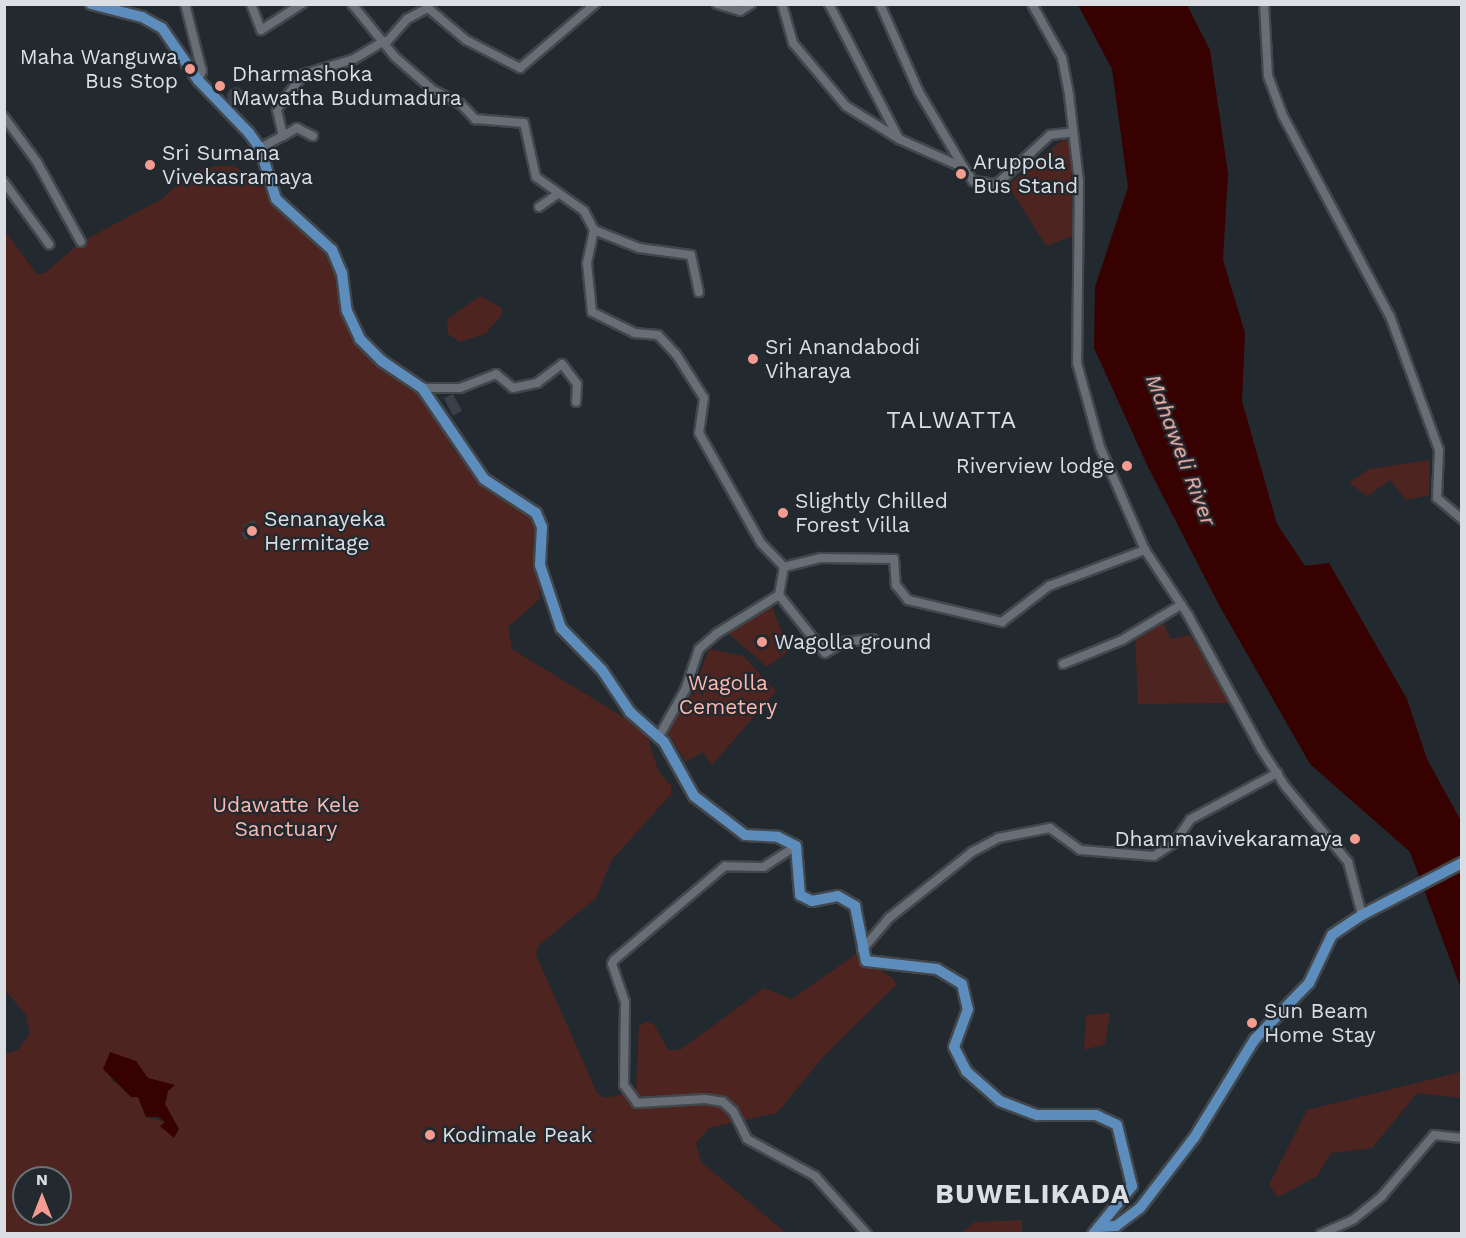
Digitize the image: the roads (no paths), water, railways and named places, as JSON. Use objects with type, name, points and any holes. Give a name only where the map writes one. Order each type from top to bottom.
[{"type":"main road","points":[[91,4],[154,22],[198,80],[260,148],[276,199],[299,224],[324,241],[339,262],[347,310],[360,339],[382,361],[422,388],[472,466],[536,513],[542,527],[540,565],[561,628],[602,670],[630,712],[658,738],[694,796],[745,835],[778,837],[796,846],[800,895],[812,901],[838,896],[848,900],[860,918],[862,950],[871,964],[919,965],[962,984],[968,1009],[954,1047],[966,1071],[1000,1101],[1037,1115],[1105,1117],[1117,1125],[1131,1186],[1096,1230]]},
{"type":"main road","points":[[1096,1230],[1116,1226],[1135,1214],[1199,1131],[1255,1039],[1309,983],[1329,939],[1362,915],[1461,863]]},
{"type":"street","points":[[185,4],[202,71],[198,80]]},
{"type":"street","points":[[251,4],[261,30],[302,4]]},
{"type":"street","points":[[352,4],[385,42],[433,90],[461,104],[475,120],[524,123],[536,177],[556,195],[584,212],[594,230],[639,248],[691,255],[699,292]]},
{"type":"street","points":[[282,136],[277,109],[304,74],[354,58],[385,42],[407,19],[428,8],[466,40],[520,68],[594,4]]},
{"type":"street","points":[[717,4],[740,11],[751,4]]},
{"type":"street","points":[[782,4],[793,43],[811,69],[846,106],[899,140],[964,168]]},
{"type":"street","points":[[829,4],[899,140]]},
{"type":"street","points":[[880,4],[920,92],[964,168],[974,181],[997,184],[1050,135],[1072,132]]},
{"type":"street","points":[[1032,4],[1062,58],[1079,181],[1077,363],[1100,447],[1145,550],[1181,604],[1277,773],[1348,862],[1362,915]]},
{"type":"street","points":[[1264,4],[1268,75],[1275,96],[1313,177],[1390,316],[1439,450],[1437,498],[1461,519]]},
{"type":"street","points":[[4,117],[37,162],[81,242]]},
{"type":"street","points":[[260,148],[297,128],[313,136]]},
{"type":"street","points":[[4,182],[49,244]]},
{"type":"street","points":[[538,207],[556,195]]},
{"type":"street","points":[[594,230],[587,263],[592,312],[635,333],[658,335],[676,354],[704,398],[699,433],[760,543],[784,567]]},
{"type":"street","points":[[422,388],[460,388],[496,374],[513,388],[537,383],[562,364],[577,384],[576,402]]},
{"type":"street","points":[[784,567],[821,558],[894,559],[896,585],[908,600],[1002,622],[1049,586],[1145,550]]},
{"type":"street","points":[[658,738],[685,690],[699,649],[779,595],[784,567]]},
{"type":"street","points":[[779,595],[825,653],[844,642],[873,639]]},
{"type":"street","points":[[1063,664],[1122,640],[1181,604]]},
{"type":"street","points":[[862,950],[889,918],[972,852],[998,838],[1050,828],[1080,850],[1154,856],[1174,843],[1191,819],[1277,773]]},
{"type":"street","points":[[796,846],[764,867],[725,866],[614,960],[612,964],[625,1002],[624,1085],[637,1103],[705,1098],[723,1102],[733,1110],[747,1138],[807,1170],[867,1233]]},
{"type":"street","points":[[1321,1233],[1354,1219],[1382,1196],[1434,1135],[1461,1138]]},
{"type":"water","name":"Mahaweli River","points":[[1078,5],[1187,5],[1210,50],[1228,174],[1223,260],[1245,333],[1242,401],[1277,524],[1305,566],[1329,563],[1407,699],[1427,759],[1461,821],[1461,989],[1410,852],[1310,764],[1219,605],[1148,467],[1094,348],[1095,287],[1128,187],[1112,69]]},
{"type":"water","points":[[110,1052],[136,1061],[148,1078],[175,1085],[168,1091],[165,1104],[179,1129],[174,1138],[160,1126],[165,1122],[158,1117],[146,1117],[138,1097],[131,1097],[103,1069]]},
{"type":"place","name":"Maha Wanguwa Bus Stop","points":[[190,69]]},
{"type":"place","name":"Dharmashoka Mawatha Budumadura","points":[[220,86]]},
{"type":"place","name":"Sri Sumana Vivekasramaya","points":[[150,165]]},
{"type":"place","name":"Aruppola Bus Stand","points":[[961,174]]},
{"type":"place","name":"Sri Anandabodi Viharaya","points":[[753,359]]},
{"type":"place","name":"Riverview lodge","points":[[1127,466]]},
{"type":"place","name":"Slightly Chilled Forest Villa","points":[[783,513]]},
{"type":"place","name":"Senanayeka Hermitage","points":[[252,531]]},
{"type":"place","name":"Wagolla ground","points":[[762,642]]},
{"type":"place","name":"Dhammavivekaramaya","points":[[1355,839]]},
{"type":"place","name":"Sun Beam Home Stay","points":[[1252,1023]]},
{"type":"place","name":"Kodimale Peak","points":[[430,1135]]},
{"type":"district","name":"TALWATTA","points":[[952,421]]},
{"type":"district","name":"BUWELIKADA","points":[[1033,1195]]},
{"type":"park label","name":"Wagolla Cemetery","points":[[728,695]]},
{"type":"park label","name":"Udawatte Kele Sanctuary","points":[[286,817]]}]
